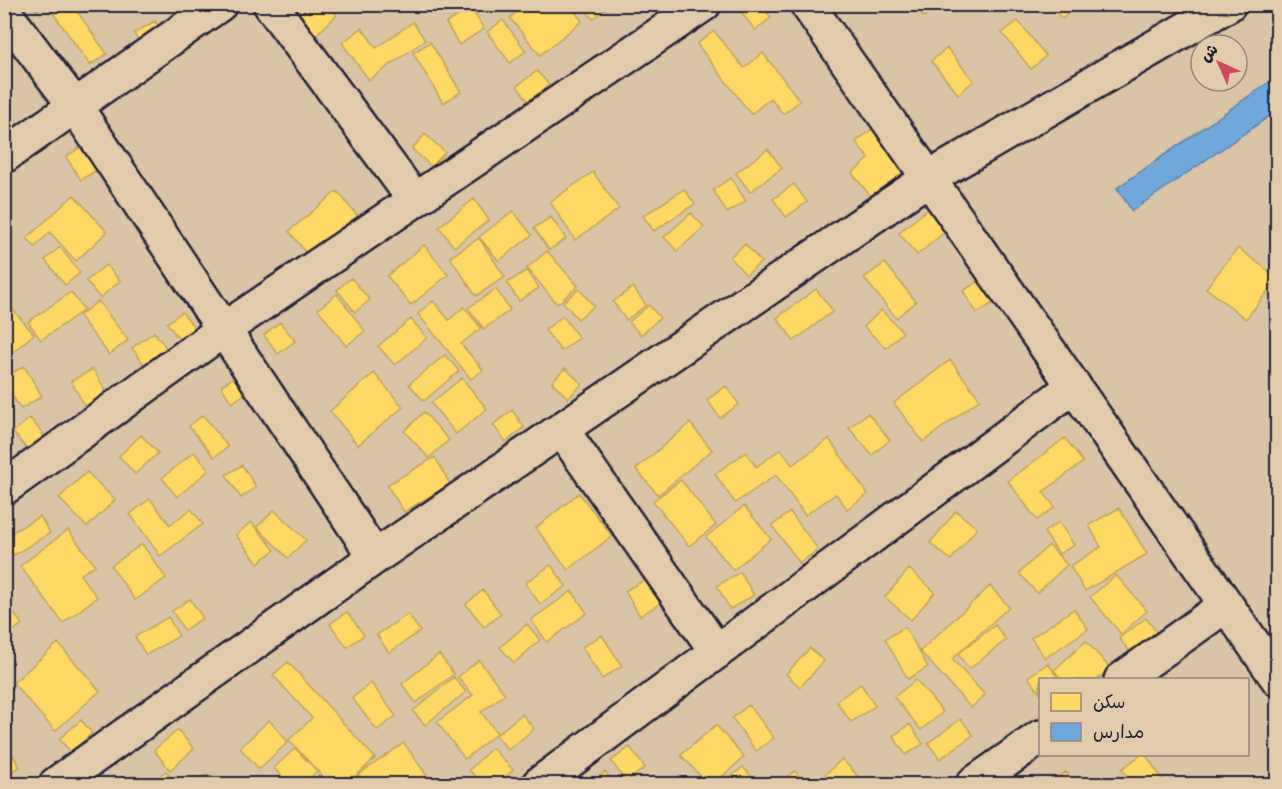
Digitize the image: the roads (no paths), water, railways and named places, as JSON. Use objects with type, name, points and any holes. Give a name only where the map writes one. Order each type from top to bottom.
[{"type":"street","points":[[4,156],[220,4]]},
{"type":"street","points":[[270,4],[414,199]]},
{"type":"street","points":[[4,488],[223,330],[704,4]]},
{"type":"street","points":[[807,4],[1278,678]]},
{"type":"street","points":[[56,784],[375,557],[929,178],[1229,4]]},
{"type":"street","points":[[4,12],[75,106],[375,557]]},
{"type":"street","points":[[545,783],[1074,386]]},
{"type":"street","points":[[562,430],[717,652]]},
{"type":"street","points":[[1124,678],[1226,605]]},
{"type":"street","points":[[973,784],[1039,738]]}]
